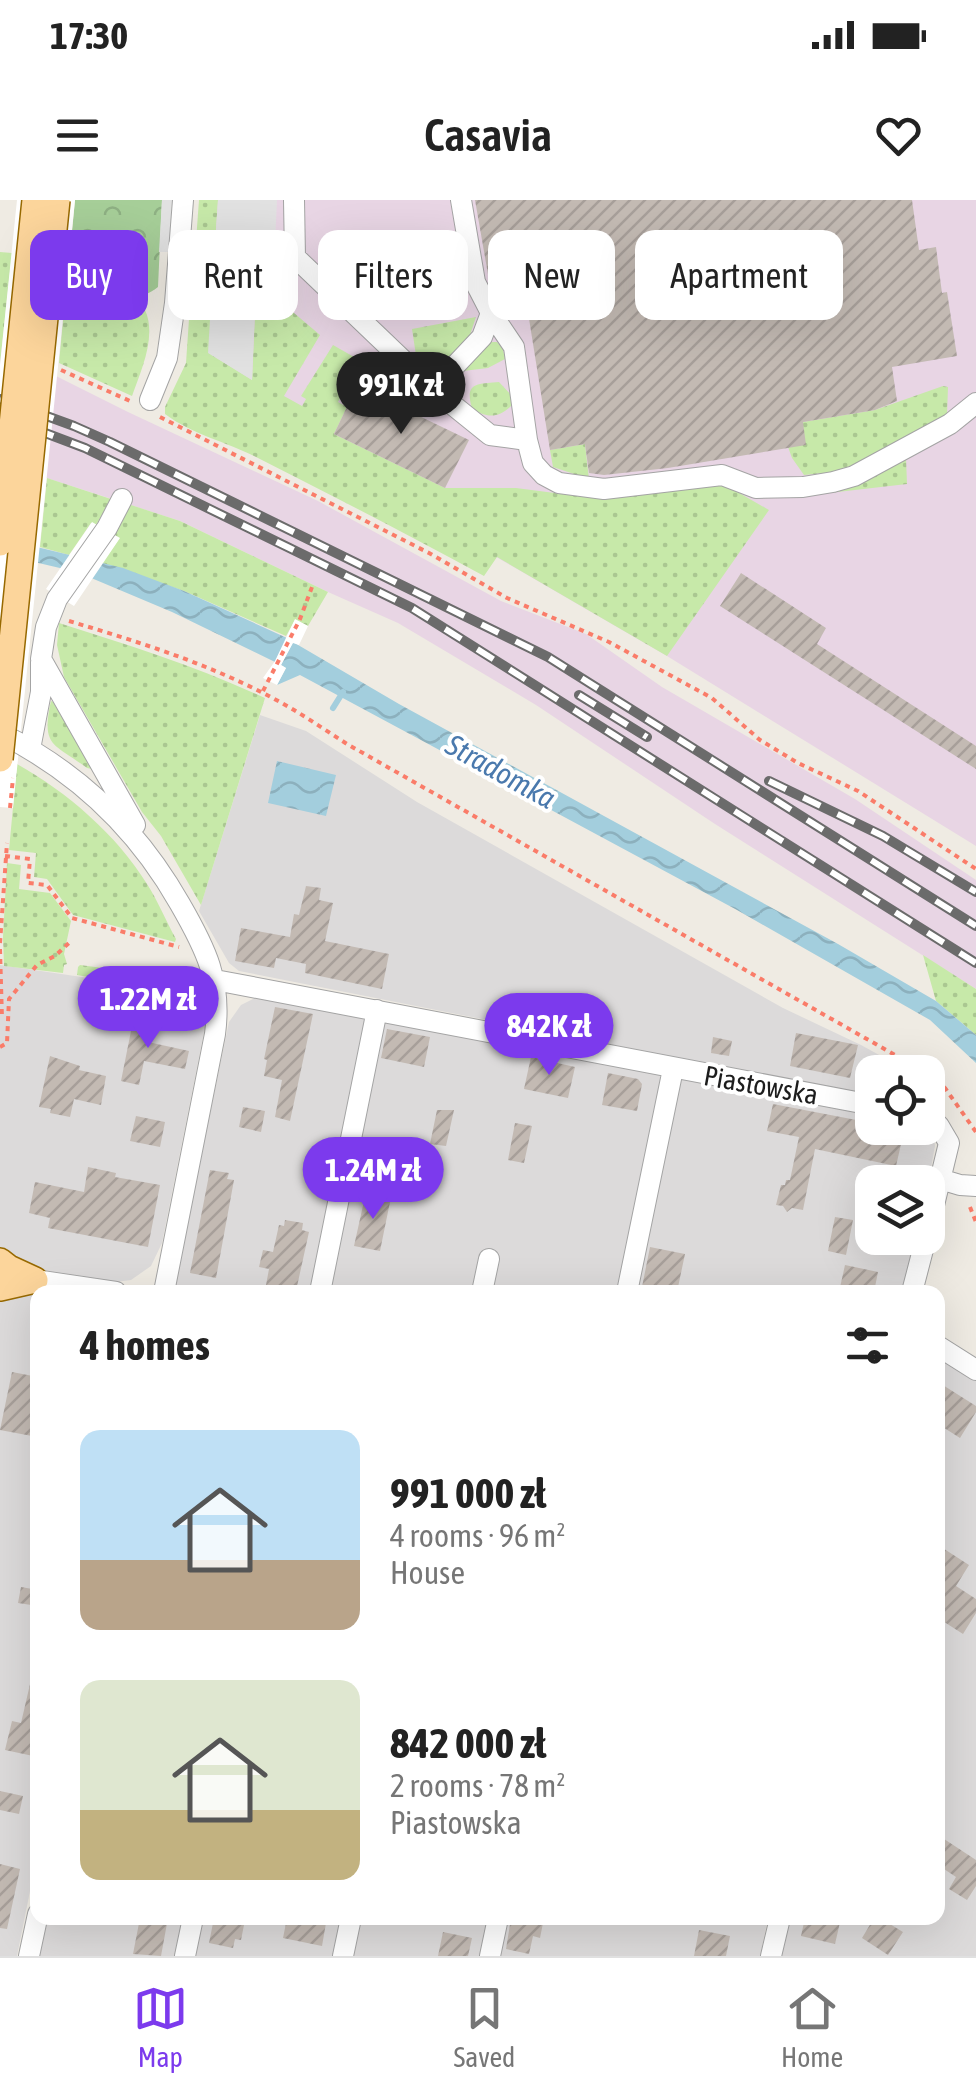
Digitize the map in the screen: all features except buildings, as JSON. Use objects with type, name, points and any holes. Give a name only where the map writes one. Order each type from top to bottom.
[{"type":"main road","points":[[0,543],[34,200]]},
{"type":"main road","points":[[0,759],[57,200]]},
{"type":"main road","points":[[0,1260],[35,1280]]},
{"type":"main road","points":[[0,1288],[35,1280]]},
{"type":"street","points":[[181,230],[183,200]]},
{"type":"street","points":[[294,200],[295,230]]},
{"type":"street","points":[[461,200],[475,282],[488,307]]},
{"type":"street","points":[[298,260],[433,389],[490,435],[527,440]]},
{"type":"street","points":[[146,406],[167,358],[172,320]]},
{"type":"street","points":[[433,389],[482,337],[488,320]]},
{"type":"street","points":[[496,320],[514,347],[532,463],[544,475],[582,488],[722,476],[756,488],[803,486],[854,476],[950,424],[976,403]]},
{"type":"street","points":[[30,749],[41,692],[46,627],[56,600],[107,528],[122,499]]},
{"type":"street","points":[[41,659],[148,852]]},
{"type":"street","points":[[0,733],[55,764],[123,822],[162,872],[187,915],[215,980],[215,1034],[165,1285]]},
{"type":"street","name":"Piastowska","points":[[215,980],[855,1102]]},
{"type":"street","points":[[321,1285],[377,1010]]},
{"type":"street","points":[[629,1285],[672,1068]]},
{"type":"street","points":[[943,1165],[948,1143],[945,1137]]},
{"type":"street","points":[[945,1181],[976,1186]]},
{"type":"street","points":[[914,1285],[922,1255]]},
{"type":"street","points":[[484,1285],[489,1260]]},
{"type":"street","points":[[35,1280],[69,1285]]},
{"type":"street","points":[[945,1350],[976,1370]]},
{"type":"street","points":[[29,1956],[36,1925]]},
{"type":"street","points":[[185,1956],[192,1925]]},
{"type":"street","points":[[343,1956],[350,1925]]},
{"type":"street","points":[[490,1956],[497,1925]]},
{"type":"street","points":[[772,1956],[779,1925]]},
{"type":"path","points":[[58,369],[146,406],[507,598],[609,642],[712,698],[760,740],[858,791],[976,869]]},
{"type":"path","points":[[262,693],[312,587]]},
{"type":"path","points":[[68,620],[184,660],[262,693],[892,1055]]},
{"type":"path","points":[[2,1019],[0,946],[6,843]]},
{"type":"path","points":[[5,856],[30,859],[28,884],[51,888],[72,918],[184,948]]},
{"type":"path","points":[[0,1047],[8,1044],[11,997],[37,965],[71,942]]},
{"type":"path","points":[[945,1088],[976,1132]]},
{"type":"shaded area","points":[[162,200],[172,200],[168,252],[159,252]]},
{"type":"shaded area","points":[[203,200],[976,200],[976,846],[667,656],[391,496],[193,371],[196,320],[298,320],[298,230],[201,230]]},
{"type":"shaded area","points":[[218,200],[277,200],[276,230],[216,230]]},
{"type":"shaded area","points":[[0,290],[7,293],[2,349],[318,501],[501,601],[586,634],[662,687],[855,799],[976,880],[976,989],[536,705],[398,623],[180,521],[0,463]]},
{"type":"shaded area","points":[[210,320],[254,320],[252,380],[208,353]]},
{"type":"shaded area","points":[[260,715],[306,731],[417,802],[783,1008],[879,1055],[855,1055],[855,1093],[239,971],[229,963],[199,911]]},
{"type":"shaded area","points":[[0,965],[204,995],[205,1027],[162,1243],[151,1266],[131,1280],[107,1283],[31,1268],[0,1248]]},
{"type":"shaded area","points":[[255,998],[278,998],[855,1112],[855,1145],[935,1145],[932,1165],[855,1165],[855,1255],[911,1255],[905,1285],[174,1285],[229,1022],[241,1005]]},
{"type":"shaded area","points":[[30,1292],[30,1891],[17,1956],[0,1956],[0,1297]]},
{"type":"shaded area","points":[[945,1355],[976,1375],[976,1956],[779,1956],[786,1925],[945,1925]]},
{"type":"shaded area","points":[[44,1925],[767,1925],[760,1956],[37,1956]]},
{"type":"green space","points":[[75,200],[162,200],[158,287],[148,293],[148,230],[72,230]]},
{"type":"green space","points":[[199,200],[218,200],[216,230],[197,230]]},
{"type":"green space","points":[[0,252],[12,253],[0,364]]},
{"type":"green space","points":[[298,316],[320,335],[284,396],[302,406],[306,399],[301,396],[333,345],[361,361],[338,402],[347,407],[334,434],[445,488],[516,488],[578,496],[626,495],[722,483],[769,510],[667,656],[497,557],[484,576],[245,452],[186,427],[165,414],[165,407],[186,363],[189,320],[211,320],[209,353],[252,380],[255,320],[298,320]]},
{"type":"green space","points":[[476,317],[470,335],[438,368],[425,369],[417,362],[412,329]]},
{"type":"green space","points":[[63,320],[148,320],[149,342],[132,396],[59,363]]},
{"type":"green space","points":[[488,342],[497,342],[505,359],[488,368],[463,371]]},
{"type":"green space","points":[[499,382],[512,396],[512,405],[493,416],[472,408],[471,389]]},
{"type":"green space","points":[[948,387],[947,415],[843,471],[804,475],[792,458],[788,447],[803,422],[875,410]]},
{"type":"green space","points":[[585,444],[589,479],[553,467],[550,450]]},
{"type":"green space","points":[[906,458],[907,484],[803,496]]},
{"type":"green space","points":[[47,478],[111,499],[96,525],[91,523],[69,555],[40,547]]},
{"type":"green space","points":[[131,505],[180,521],[328,592],[308,626],[295,620],[286,636],[184,591],[102,563],[119,539],[112,534]]},
{"type":"green space","points":[[59,623],[189,666],[265,698],[201,905],[64,677],[57,645]]},
{"type":"green space","points":[[51,701],[92,769],[52,742],[48,727]]},
{"type":"green space","points":[[17,764],[72,801],[106,832],[151,891],[175,942],[73,915],[47,879],[34,877],[36,853],[9,850]]},
{"type":"green space","points":[[7,863],[21,865],[19,889],[50,893],[71,921],[63,973],[4,966]]},
{"type":"green space","points":[[923,955],[976,989],[976,1035],[936,1001]]},
{"type":"green space","points":[[80,965],[119,973],[112,981],[77,975]]},
{"type":"water","points":[[0,538],[123,568],[287,638],[275,662],[77,572],[0,554]]},
{"type":"water","name":"Stradomka","points":[[293,642],[936,1001],[976,1035],[976,1063],[930,1020],[737,910],[300,675],[277,685],[286,668],[281,665]]},
{"type":"water","points":[[277,761],[336,775],[326,816],[268,803]]},
{"type":"pier","points":[[17,200],[75,200],[72,230],[30,230],[30,320],[63,320],[13,808],[0,807],[0,365]]},
{"type":"pier","points":[[92,522],[120,538],[74,606],[46,589]]},
{"type":"pier","points":[[295,619],[308,626],[299,645],[293,643],[281,665],[286,668],[277,685],[263,678]]},
{"type":"waterway","points":[[333,708],[343,692]]},
{"type":"railway","points":[[0,399],[110,442],[548,657],[976,926]]},
{"type":"railway","points":[[0,416],[85,448],[412,608],[976,963]]},
{"type":"railway","points":[[579,695],[647,737]]},
{"type":"railway","points":[[769,781],[883,836],[976,892]]}]
